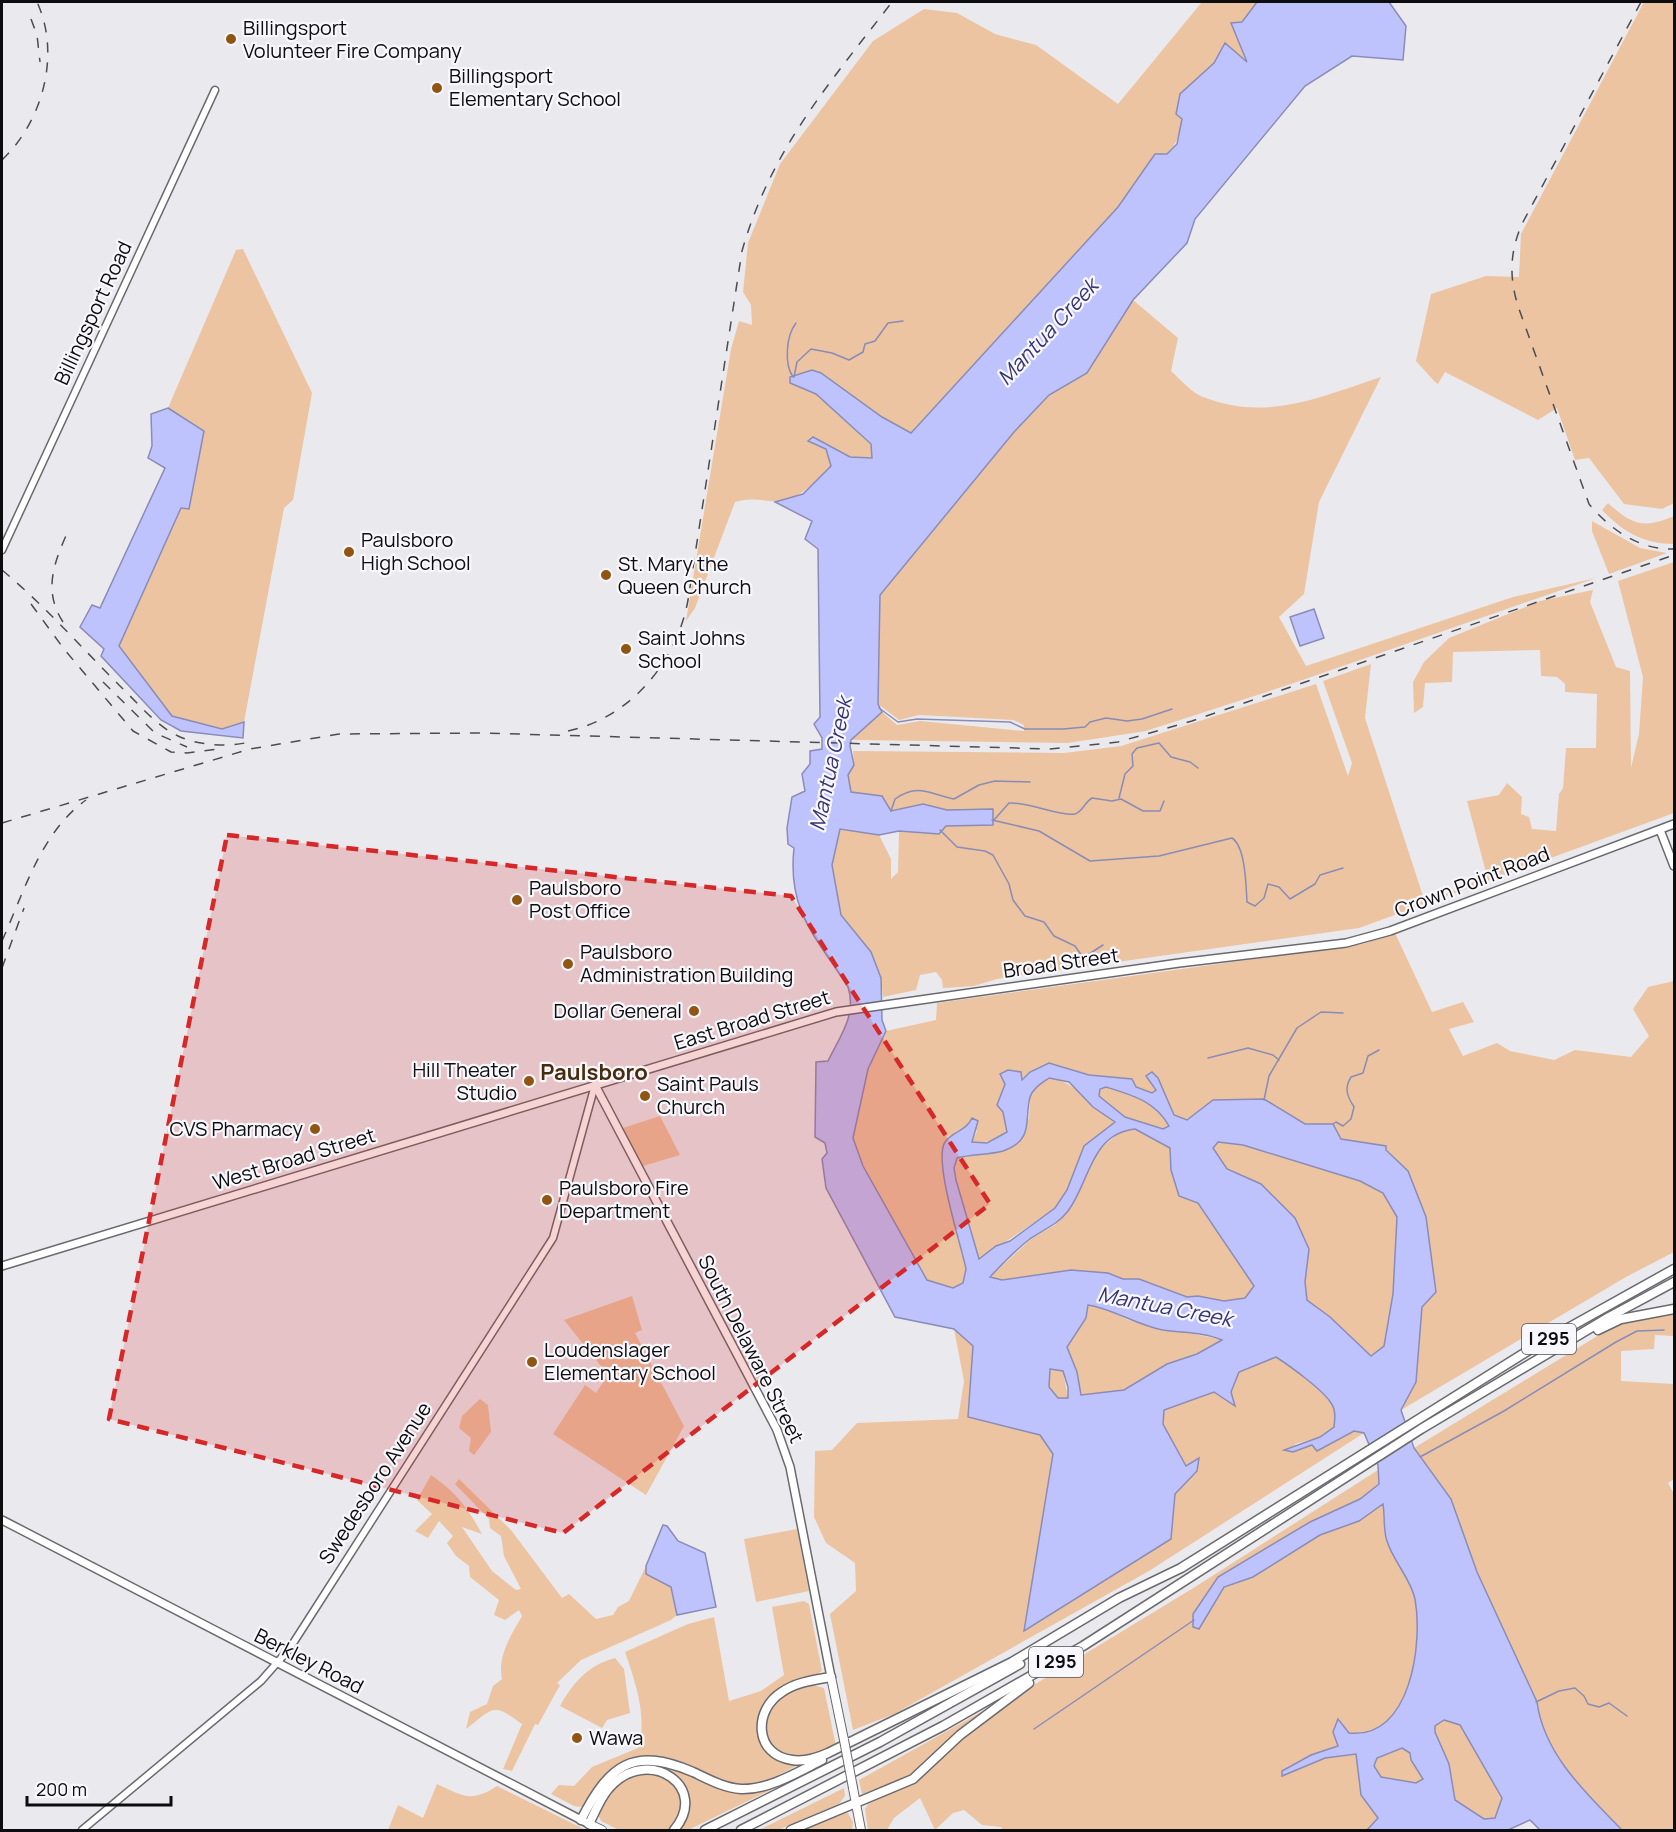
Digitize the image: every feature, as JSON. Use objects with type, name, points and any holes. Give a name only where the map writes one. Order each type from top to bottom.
[{"type":"highway","name":"I 295","points":[[705,1830],[922,1719],[1200,1556],[1425,1413],[1534,1347],[1674,1269]]},
{"type":"highway","name":"I 295","points":[[741,1830],[943,1726],[1083,1646],[1473,1396],[1674,1282]]},
{"type":"highway","points":[[1473,1396],[1498,1388],[1602,1328],[1622,1319],[1674,1310]]},
{"type":"highway","points":[[831,1677],[792,1686],[773,1698],[766,1706],[760,1721],[762,1736],[771,1751],[790,1760],[811,1760],[1012,1662],[1119,1598],[1159,1580]]},
{"type":"highway","points":[[791,1830],[913,1779],[993,1708],[1065,1661],[1083,1646]]},
{"type":"highway","points":[[585,1822],[608,1776],[628,1764],[650,1760],[663,1762],[730,1787],[752,1788],[795,1774],[896,1720]]},
{"type":"highway","points":[[585,1822],[614,1782],[630,1772],[656,1769],[674,1778],[683,1794],[684,1812],[674,1830]]},
{"type":"main road","name":"Crown Point Road","points":[[1277,952],[1372,937],[1674,824]]},
{"type":"main road","points":[[1660,830],[1674,866]]},
{"type":"main road","name":"Broad Street","points":[[849,1010],[1179,963],[1277,952]]},
{"type":"main road","name":"East Broad Street","points":[[595,1085],[849,1010]]},
{"type":"main road","name":"West Broad Street","points":[[2,1266],[595,1085]]},
{"type":"main road","name":"South Delaware Street","points":[[595,1085],[777,1430],[790,1467],[861,1830]]},
{"type":"main road","name":"Berkley Road","points":[[2,1520],[602,1830]]},
{"type":"street","name":"Billingsport Road","points":[[2,550],[216,90]]},
{"type":"street","name":"Swedesboro Avenue","points":[[82,1830],[158,1768],[278,1664],[548,1244],[555,1230],[595,1085]]},
{"type":"highlighted area","points":[[227,835],[791,896],[990,1204],[563,1533],[109,1419]]},
{"type":"shaded area","points":[[1202,2],[1257,2],[1242,22],[1248,64],[1225,44],[1214,63],[1180,94],[1181,126],[1173,147],[1167,154],[1155,154],[1118,207],[910,433],[882,417],[798,384],[816,394],[871,445],[872,458],[850,457],[813,437],[826,449],[831,466],[805,490],[790,499],[781,501],[735,502],[695,608],[686,621],[731,349],[739,321],[752,325],[751,305],[743,292],[748,243],[780,164],[873,41],[924,9],[957,13],[995,34],[1036,45],[1118,104]]},
{"type":"shaded area","points":[[1644,2],[1674,2],[1674,503],[1662,509],[1624,504],[1589,458],[1575,460],[1557,408],[1538,420],[1445,372],[1438,384],[1416,361],[1431,294],[1486,276],[1519,277],[1521,234]]},
{"type":"shaded area","points":[[243,249],[312,393],[293,500],[284,508],[244,722],[222,729],[172,716],[119,646],[181,507],[188,509],[204,432],[168,408],[236,250]]},
{"type":"shaded area","points":[[1133,300],[1178,338],[1171,371],[1190,389],[1203,397],[1227,404],[1271,407],[1315,399],[1381,377],[1319,502],[1304,594],[1279,617],[1306,666],[1513,597],[1596,578],[1291,684],[1146,731],[1068,743],[851,740],[882,712],[897,725],[920,721],[1024,731],[1024,725],[1013,720],[919,715],[899,720],[878,704],[880,595],[1014,432],[1049,395],[1087,373]]},
{"type":"shaded area","points":[[1608,503],[1624,516],[1639,523],[1654,523],[1674,516],[1674,544],[1653,542],[1626,530],[1602,510]]},
{"type":"shaded area","points":[[1592,521],[1640,548],[1667,553],[1609,574],[1592,531]]},
{"type":"shaded area","points":[[1674,562],[1674,813],[1359,928],[997,979],[974,986],[943,988],[942,980],[936,972],[920,975],[916,990],[883,997],[881,978],[871,952],[841,916],[832,865],[840,828],[879,835],[891,859],[891,879],[898,872],[899,831],[939,834],[946,826],[993,825],[993,809],[947,810],[923,804],[891,811],[881,796],[851,792],[848,775],[854,765],[853,751],[1064,753],[1121,746],[1316,684],[1348,776],[1352,763],[1323,681],[1371,664],[1365,718],[1423,896],[1432,900],[1487,876],[1467,801],[1499,795],[1507,783],[1522,797],[1521,814],[1529,817],[1532,829],[1556,831],[1559,794],[1563,788],[1566,748],[1596,748],[1597,694],[1565,692],[1565,684],[1557,677],[1541,676],[1540,650],[1453,652],[1452,682],[1425,683],[1423,707],[1414,713],[1413,682],[1424,662],[1449,638],[1540,601],[1593,590],[1590,602],[1616,667],[1630,671],[1631,768],[1639,734],[1643,677],[1618,581]]},
{"type":"shaded area","points":[[1395,933],[1432,1012],[1463,1002],[1474,1022],[1449,1029],[1463,1056],[1497,1043],[1510,1051],[1554,1060],[1575,1050],[1631,1057],[1649,1036],[1633,1009],[1648,987],[1674,981],[1674,1252],[1626,1277],[1401,1410],[1416,1382],[1422,1307],[1408,1171],[1386,1149],[1386,1146],[1341,1139],[1333,1124],[1305,1124],[1264,1099],[1213,1100],[1187,1120],[1174,1115],[1158,1078],[1151,1084],[1156,1090],[1152,1093],[1136,1087],[1132,1079],[1089,1075],[1049,1063],[1022,1078],[1005,1084],[1003,1112],[1007,1132],[987,1142],[972,1142],[977,1131],[969,1124],[955,1132],[950,1204],[966,1269],[963,1283],[953,1288],[927,1281],[863,1165],[853,1138],[868,1069],[886,1031],[936,1020],[937,1003],[1363,944]]},
{"type":"shaded area","points":[[1049,1078],[1059,1080],[1076,1089],[1115,1122],[1084,1146],[1067,1190],[1055,1208],[979,1260],[956,1180],[954,1168],[957,1158],[1003,1151],[1014,1145],[1029,1118],[1030,1097],[1037,1085]]},
{"type":"shaded area","points":[[1106,1087],[1142,1100],[1156,1110],[1169,1126],[1163,1129],[1125,1117],[1099,1096],[1100,1088]]},
{"type":"shaded area","points":[[660,1116],[680,1155],[643,1166],[623,1128]]},
{"type":"shaded area","points":[[1135,1129],[1170,1148],[1171,1170],[1198,1203],[1254,1286],[1245,1298],[1224,1301],[1198,1296],[1187,1297],[1139,1279],[1123,1279],[1107,1273],[1071,1270],[1002,1280],[990,1277],[1031,1239],[1055,1225],[1099,1150],[1121,1131]]},
{"type":"shaded area","points":[[1218,1142],[1243,1145],[1360,1181],[1383,1193],[1397,1217],[1393,1294],[1384,1346],[1371,1356],[1330,1317],[1307,1300],[1305,1282],[1309,1249],[1261,1184],[1227,1169],[1213,1148]]},
{"type":"shaded area","points":[[632,1296],[642,1330],[635,1333],[684,1426],[646,1495],[553,1434],[585,1385],[596,1393],[608,1375],[564,1320]]},
{"type":"shaded area","points":[[1088,1305],[1102,1307],[1128,1320],[1223,1340],[1197,1354],[1167,1364],[1124,1390],[1080,1396],[1077,1372],[1067,1347],[1086,1318]]},
{"type":"shaded area","points":[[1674,1314],[1674,1336],[1655,1335],[1654,1349],[1621,1351],[1621,1381],[1674,1384],[1674,1479],[1668,1483],[1674,1494],[1674,1830],[1622,1830],[1582,1788],[1548,1739],[1537,1702],[1477,1572],[1451,1499],[1414,1448],[1617,1324]]},
{"type":"shaded area","points":[[954,1329],[973,1346],[968,1417],[1040,1435],[1053,1454],[1024,1631],[1171,1539],[1175,1494],[1197,1471],[1199,1458],[1186,1466],[1163,1424],[1164,1410],[1214,1392],[1234,1404],[1231,1392],[1239,1372],[1276,1357],[1321,1392],[1333,1406],[1335,1427],[1320,1437],[1295,1444],[1293,1451],[1313,1445],[1317,1451],[1354,1431],[1364,1433],[1149,1571],[894,1714],[853,1730],[830,1614],[856,1591],[855,1563],[826,1543],[814,1517],[815,1451],[832,1450],[857,1423],[958,1419],[964,1381]]},
{"type":"shaded area","points":[[1050,1369],[1063,1371],[1068,1398],[1058,1398],[1049,1387]]},
{"type":"shaded area","points":[[480,1399],[488,1405],[491,1432],[474,1455],[469,1451],[471,1438],[459,1428],[462,1416]]},
{"type":"shaded area","points":[[1378,1470],[1379,1484],[1360,1499],[1310,1522],[1218,1577],[1193,1614],[1193,1627],[1199,1629],[1224,1587],[1253,1577],[1320,1535],[1359,1521],[1383,1504],[1387,1541],[1410,1584],[1415,1599],[1417,1639],[1408,1685],[1399,1705],[1386,1721],[1370,1731],[1349,1733],[1339,1719],[1338,1746],[1311,1755],[1282,1772],[1282,1775],[1325,1758],[1356,1754],[1361,1795],[1378,1818],[1367,1830],[1003,1830],[1001,1827],[982,1825],[964,1810],[953,1813],[935,1830],[920,1798],[894,1818],[887,1830],[868,1830],[865,1809],[868,1804],[918,1781],[964,1736],[1004,1703],[1195,1587]]},
{"type":"shaded area","points":[[431,1475],[454,1494],[472,1516],[482,1534],[462,1527],[492,1571],[516,1590],[521,1589],[504,1556],[501,1536],[490,1528],[489,1519],[455,1484],[459,1479],[511,1530],[562,1598],[569,1594],[596,1619],[613,1615],[618,1607],[629,1601],[646,1566],[646,1574],[671,1587],[677,1615],[671,1620],[581,1660],[557,1683],[560,1685],[538,1725],[535,1724],[512,1771],[503,1769],[522,1724],[505,1713],[493,1710],[466,1729],[470,1712],[487,1704],[493,1686],[502,1679],[503,1654],[522,1616],[519,1610],[505,1620],[494,1615],[499,1600],[470,1577],[469,1566],[456,1556],[447,1543],[453,1536],[439,1521],[428,1538],[415,1531],[432,1514],[417,1500]]},
{"type":"shaded area","points":[[797,1529],[809,1591],[756,1602],[744,1539]]},
{"type":"shaded area","points":[[804,1601],[809,1604],[822,1671],[812,1677],[784,1685],[772,1694],[762,1710],[758,1728],[763,1745],[770,1752],[780,1758],[800,1764],[764,1781],[740,1785],[710,1778],[668,1759],[638,1756],[614,1766],[581,1807],[574,1806],[551,1794],[559,1785],[574,1786],[592,1767],[638,1748],[642,1724],[641,1712],[625,1652],[688,1624],[714,1617],[729,1701],[761,1691],[784,1675],[772,1607]]},
{"type":"shaded area","points":[[615,1658],[624,1669],[630,1713],[607,1720],[602,1728],[560,1706],[582,1676],[597,1665]]},
{"type":"shaded area","points":[[809,1684],[824,1688],[836,1746],[813,1756],[792,1756],[776,1750],[766,1739],[763,1725],[768,1710],[783,1695]]},
{"type":"shaded area","points":[[983,1711],[911,1776],[862,1794],[859,1780]]},
{"type":"shaded area","points":[[1444,1720],[1460,1725],[1502,1798],[1495,1818],[1484,1819],[1455,1800],[1435,1732],[1435,1726]]},
{"type":"shaded area","points":[[1402,1748],[1410,1753],[1411,1761],[1424,1779],[1416,1783],[1381,1777],[1374,1766],[1377,1758]]},
{"type":"shaded area","points":[[659,1764],[723,1788],[778,1783],[779,1786],[688,1830],[678,1830],[687,1812],[686,1790],[677,1776]]},
{"type":"shaded area","points":[[644,1772],[659,1772],[678,1792],[683,1807],[677,1822],[669,1830],[619,1830],[601,1821],[598,1814],[610,1792],[621,1782]]},
{"type":"shaded area","points":[[437,1784],[467,1796],[480,1795],[497,1786],[586,1830],[388,1830],[398,1805],[423,1818]]},
{"type":"shaded area","points":[[844,1788],[845,1796],[839,1804],[778,1830],[759,1830]]},
{"type":"shaded area","points":[[848,1813],[853,1822],[852,1830],[798,1830],[839,1814]]},
{"type":"water","name":"Mantua Creek","points":[[1257,2],[1389,2],[1406,26],[1403,60],[1352,56],[1305,86],[1195,219],[1187,243],[1133,300],[1087,373],[1049,395],[1014,432],[880,595],[878,704],[882,712],[851,740],[854,765],[848,775],[851,792],[882,796],[891,811],[923,804],[947,810],[993,809],[993,825],[946,826],[939,834],[899,831],[879,835],[840,829],[832,865],[841,915],[871,952],[881,978],[882,1020],[886,1031],[868,1069],[853,1138],[863,1166],[927,1280],[953,1288],[963,1283],[966,1269],[945,1184],[942,1152],[945,1142],[967,1125],[972,1118],[978,1121],[972,1142],[987,1143],[1007,1132],[1003,1112],[997,1105],[1005,1084],[1000,1074],[1008,1070],[1021,1072],[1022,1080],[1030,1072],[1049,1063],[1089,1075],[1132,1079],[1136,1087],[1152,1093],[1156,1090],[1146,1076],[1152,1072],[1158,1078],[1174,1115],[1187,1120],[1213,1100],[1264,1099],[1305,1124],[1333,1124],[1341,1139],[1386,1146],[1386,1150],[1408,1171],[1426,1217],[1436,1292],[1422,1307],[1416,1382],[1401,1410],[1414,1448],[1451,1499],[1477,1572],[1537,1702],[1548,1739],[1582,1788],[1622,1830],[1540,1830],[1530,1820],[1508,1830],[1367,1830],[1378,1818],[1361,1795],[1356,1754],[1325,1758],[1282,1776],[1282,1771],[1311,1755],[1338,1746],[1333,1732],[1338,1719],[1349,1733],[1370,1731],[1387,1721],[1399,1705],[1408,1685],[1414,1663],[1417,1618],[1413,1592],[1387,1541],[1383,1504],[1359,1521],[1320,1535],[1253,1577],[1224,1587],[1199,1629],[1193,1627],[1193,1614],[1218,1577],[1310,1522],[1360,1499],[1379,1484],[1378,1465],[1364,1433],[1354,1431],[1317,1451],[1312,1445],[1293,1452],[1284,1450],[1320,1437],[1334,1427],[1335,1415],[1331,1403],[1321,1392],[1276,1357],[1239,1372],[1231,1392],[1235,1406],[1214,1392],[1164,1410],[1163,1424],[1186,1466],[1199,1458],[1197,1471],[1175,1494],[1171,1539],[1024,1631],[1053,1454],[1040,1435],[968,1417],[973,1346],[954,1329],[895,1317],[826,1188],[822,1159],[827,1153],[825,1143],[815,1137],[816,1062],[828,1061],[846,1025],[850,997],[848,987],[806,922],[795,889],[794,848],[788,844],[787,828],[792,797],[805,791],[802,774],[810,764],[810,751],[822,749],[822,738],[814,724],[820,717],[818,549],[805,539],[812,521],[775,502],[803,494],[831,466],[826,449],[808,441],[813,437],[850,457],[872,458],[871,444],[816,394],[790,383],[790,377],[812,370],[821,373],[882,417],[911,433],[1118,207],[1155,154],[1167,154],[1177,144],[1182,119],[1176,114],[1180,94],[1214,63],[1225,43],[1247,62],[1231,23],[1242,22]],"holes":[[[1049,1078],[1069,1082],[1093,1107],[1115,1122],[1084,1146],[1067,1190],[1055,1208],[1010,1241],[996,1246],[979,1259],[956,1180],[954,1168],[957,1158],[1003,1151],[1020,1141],[1026,1128],[1030,1097],[1035,1088]],[[1106,1087],[1134,1096],[1157,1110],[1169,1126],[1163,1129],[1125,1117],[1099,1096],[1100,1089]],[[1135,1129],[1170,1148],[1171,1170],[1179,1196],[1198,1203],[1254,1286],[1245,1298],[1224,1301],[1198,1296],[1187,1297],[1139,1279],[1123,1279],[1108,1273],[1071,1270],[1002,1280],[990,1277],[1026,1242],[1064,1216],[1100,1149],[1120,1133]],[[1218,1142],[1243,1145],[1360,1181],[1383,1193],[1397,1217],[1393,1294],[1384,1346],[1371,1356],[1330,1317],[1307,1300],[1305,1282],[1309,1249],[1295,1218],[1261,1184],[1227,1169],[1213,1148]],[[1088,1305],[1153,1328],[1200,1334],[1222,1340],[1197,1354],[1167,1364],[1124,1390],[1081,1395],[1077,1372],[1067,1347],[1086,1318]],[[1050,1369],[1063,1371],[1068,1387],[1068,1398],[1058,1398],[1049,1387]],[[1444,1720],[1460,1725],[1502,1798],[1495,1818],[1484,1819],[1455,1800],[1449,1764],[1435,1732],[1435,1726]],[[1402,1748],[1410,1753],[1411,1760],[1423,1779],[1416,1783],[1381,1777],[1374,1766],[1377,1758]]]},
{"type":"water","points":[[168,408],[204,431],[189,509],[181,508],[119,646],[172,716],[222,729],[244,722],[243,738],[181,731],[161,720],[101,656],[104,649],[80,627],[92,605],[100,608],[165,468],[148,458],[152,446],[151,414]]},
{"type":"water","points":[[1314,609],[1324,638],[1300,646],[1290,617]]},
{"type":"water","points":[[663,1525],[667,1526],[678,1541],[705,1553],[716,1607],[677,1615],[671,1587],[646,1574],[646,1566]]},
{"type":"waterway","points":[[794,377],[797,362],[811,349],[832,353],[849,360],[863,352],[865,344],[875,341],[888,323],[903,321]]},
{"type":"waterway","points":[[793,377],[788,365],[787,350],[790,335],[796,323]]},
{"type":"waterway","points":[[879,708],[898,722],[917,719],[1010,722],[1025,729],[1085,727],[1090,722],[1106,718],[1127,721],[1142,719],[1172,709]]},
{"type":"waterway","points":[[1119,798],[1125,774],[1133,766],[1132,754],[1137,748],[1159,743],[1171,757],[1190,762],[1198,768]]},
{"type":"waterway","points":[[891,811],[895,799],[911,791],[925,791],[954,799],[979,785],[995,781],[1030,782]]},
{"type":"waterway","points":[[994,820],[1009,803],[1075,814],[1092,798],[1112,801],[1121,799],[1143,811],[1160,811],[1164,801]]},
{"type":"waterway","points":[[992,820],[1039,831],[1090,861],[1159,856],[1232,838],[1237,843],[1243,859],[1247,902],[1255,906],[1264,898],[1268,884],[1279,887],[1290,899],[1315,884],[1320,875],[1343,868]]},
{"type":"waterway","points":[[940,830],[957,847],[985,851],[993,855],[1009,884],[1013,900],[1025,916],[1044,922],[1054,936],[1075,946],[1082,956],[1086,956],[1103,945]]},
{"type":"waterway","points":[[1264,1100],[1269,1076],[1297,1028],[1321,1012],[1343,1013]]},
{"type":"waterway","points":[[1208,1058],[1248,1048],[1273,1055],[1279,1060]]},
{"type":"waterway","points":[[1333,1124],[1336,1122],[1343,1126],[1351,1119],[1354,1107],[1347,1092],[1349,1081],[1351,1077],[1363,1073],[1368,1056],[1379,1050]]},
{"type":"waterway","points":[[1420,1457],[1504,1411],[1637,1331],[1664,1330]]},
{"type":"waterway","points":[[1034,1729],[1194,1620]]},
{"type":"waterway","points":[[1536,1702],[1559,1691],[1575,1688],[1584,1696],[1588,1704],[1599,1707],[1609,1703],[1627,1716]]},
{"type":"railway","points":[[2,160],[28,126],[44,86],[47,43],[44,22],[37,2]]},
{"type":"railway","points":[[568,731],[591,724],[611,714],[630,700],[662,665],[673,645],[688,600],[742,251],[754,214],[769,181],[804,119],[892,2]]},
{"type":"railway","points":[[1641,2],[1523,222],[1515,244],[1512,276],[1519,309],[1589,504],[1616,530],[1627,537],[1649,546],[1674,549]]},
{"type":"railway","points":[[31,19],[37,35],[40,62]]},
{"type":"railway","points":[[63,622],[53,598],[52,587],[55,564],[69,529]]},
{"type":"railway","points":[[2,823],[250,749],[339,734],[481,733],[1050,749],[1118,742],[1192,721],[1674,555]]},
{"type":"railway","points":[[2,570],[47,611],[162,726],[178,736],[202,743],[220,745],[245,743]]},
{"type":"railway","points":[[31,604],[64,649],[133,731],[171,752],[187,753],[218,749]]},
{"type":"railway","points":[[103,682],[155,733],[187,747]]},
{"type":"railway","points":[[2,941],[26,883],[45,846],[70,813],[86,800]]},
{"type":"railway","points":[[2,968],[24,908]]},
{"type":"place","name":"Billingsport Volunteer Fire Company","points":[[231,39]]},
{"type":"place","name":"Billingsport Elementary School","points":[[437,88]]},
{"type":"place","name":"Paulsboro High School","points":[[349,552]]},
{"type":"place","name":"St. Mary the Queen Church","points":[[606,575]]},
{"type":"place","name":"Saint Johns School","points":[[626,649]]},
{"type":"place","name":"Paulsboro Post Office","points":[[517,900]]},
{"type":"place","name":"Paulsboro Administration Building","points":[[568,964]]},
{"type":"place","name":"Dollar General","points":[[694,1011]]},
{"type":"place","name":"Hill Theater Studio","points":[[529,1081]]},
{"type":"place","name":"Saint Pauls Church","points":[[645,1096]]},
{"type":"place","name":"CVS Pharmacy","points":[[315,1129]]},
{"type":"place","name":"Paulsboro Fire Department","points":[[547,1200]]},
{"type":"place","name":"Loudenslager Elementary School","points":[[532,1362]]},
{"type":"place","name":"Wawa","points":[[577,1738]]},
{"type":"district","name":"Paulsboro","points":[[594,1072]]}]
